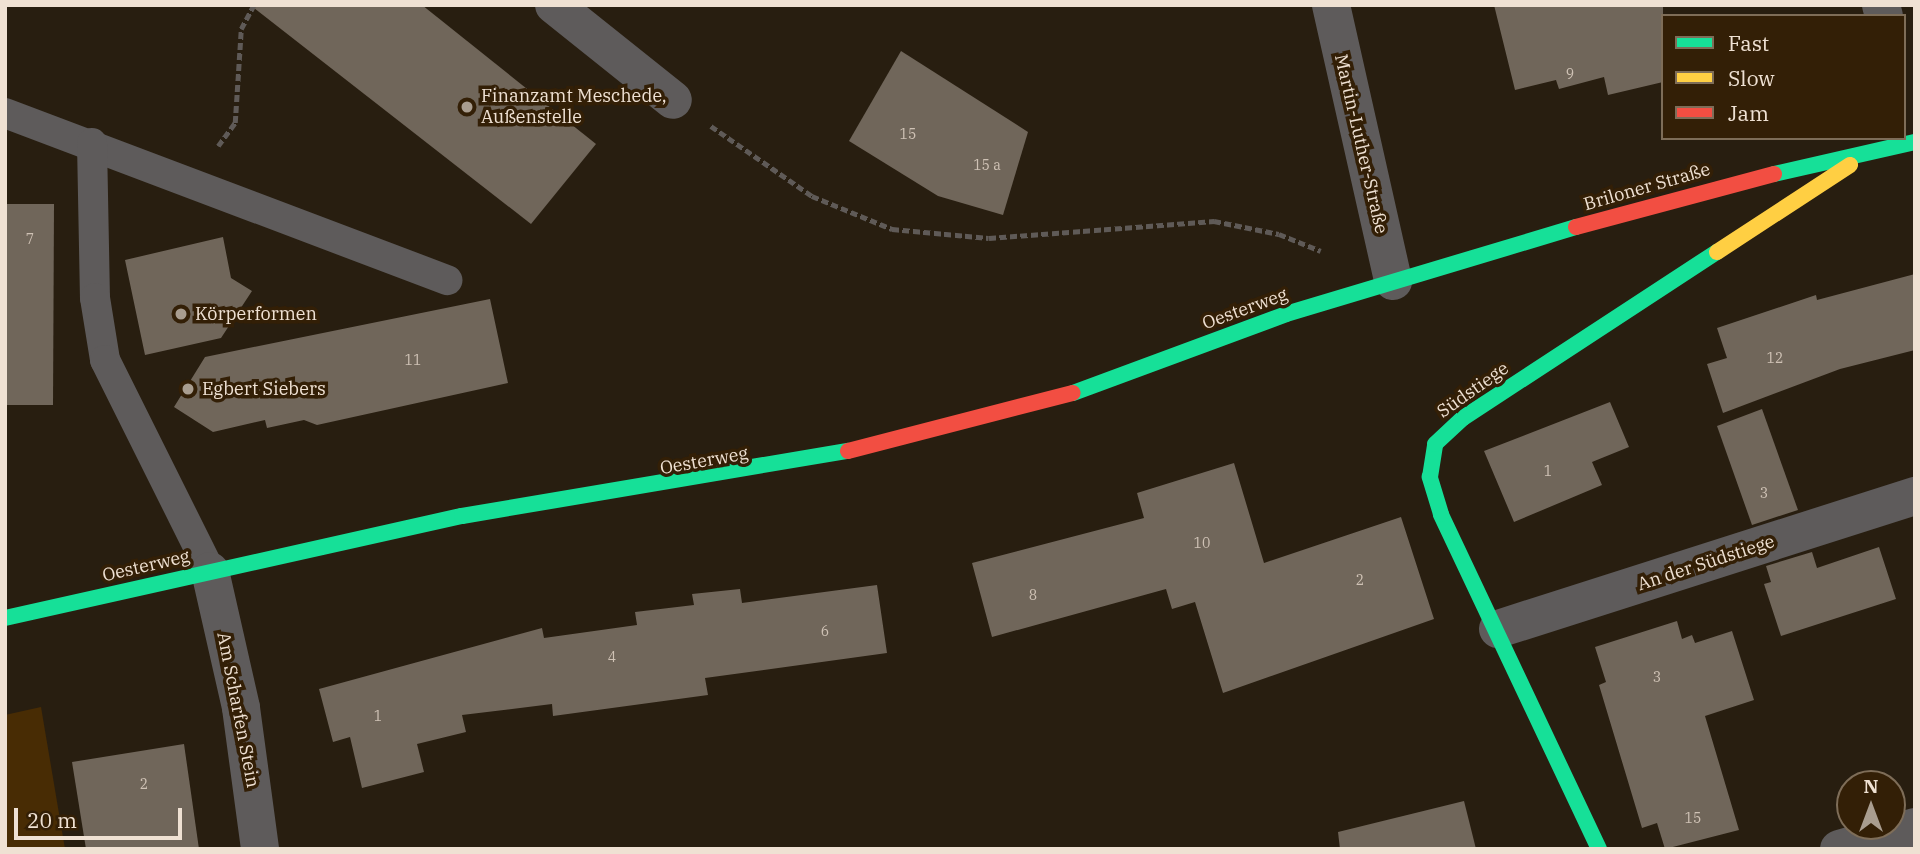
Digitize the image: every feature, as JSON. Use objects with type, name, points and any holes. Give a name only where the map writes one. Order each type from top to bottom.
[{"type":"main road","name":"Briloner Straße","points":[[1393,281],[1733,183],[1915,142]]},
{"type":"main road","name":"Südstiege","points":[[1599,849],[1433,493],[1435,444],[1463,418],[1871,151]]},
{"type":"main road","name":"Oesterweg","points":[[5,618],[462,516],[895,443],[1075,392],[1393,281]]},
{"type":"street","points":[[554,5],[673,100]]},
{"type":"street","name":"Martin-Luther-Straße","points":[[1331,5],[1393,281]]},
{"type":"street","name":"An der Südstiege","points":[[1498,629],[1915,496]]},
{"type":"street","name":"Am Scharfen Stein","points":[[210,571],[241,708],[260,849]]},
{"type":"street","points":[[1839,849],[1915,827]]},
{"type":"lane","points":[[5,113],[92,143],[448,280]]},
{"type":"lane","points":[[92,143],[95,298],[105,359],[210,571]]},
{"type":"path","points":[[235,123],[241,29],[254,5]]},
{"type":"path","points":[[673,100],[812,196],[892,229],[989,238],[1190,221],[1245,224],[1393,281]]},
{"type":"shaded area","points":[[41,707],[65,849],[5,849],[5,715]]},
{"type":"building","name":"Finanzamt Meschede, Außenstelle","points":[[250,5],[422,5],[596,144],[531,224]]},
{"type":"building","points":[[1494,5],[1663,5],[1661,82],[1608,95],[1604,77],[1559,89],[1556,80],[1515,90]]},
{"type":"building","points":[[901,51],[1028,132],[1003,215],[938,196],[849,141]]},
{"type":"building","points":[[5,204],[54,204],[53,405],[5,405]]},
{"type":"building","points":[[223,237],[231,278],[252,291],[221,338],[145,355],[125,260]]},
{"type":"building","points":[[1915,274],[1915,350],[1840,369],[1723,413],[1707,364],[1727,358],[1717,328],[1816,295],[1817,300]]},
{"type":"building","points":[[490,299],[508,383],[317,425],[304,420],[267,428],[265,420],[213,432],[174,407],[205,357]]},
{"type":"building","points":[[1610,402],[1629,447],[1592,462],[1602,485],[1514,522],[1484,451]]},
{"type":"building","points":[[1762,409],[1798,510],[1752,525],[1717,426]]},
{"type":"building","points":[[1234,463],[1264,563],[1401,517],[1434,619],[1223,693],[1195,602],[1172,609],[1166,589],[992,637],[972,563],[1144,518],[1137,493]]},
{"type":"building","points":[[1879,547],[1896,599],[1781,636],[1764,584],[1771,582],[1766,566],[1812,552],[1817,568]]},
{"type":"building","points":[[877,585],[887,653],[705,678],[708,695],[553,716],[552,704],[462,715],[466,732],[417,744],[424,772],[362,788],[350,737],[333,742],[319,689],[542,628],[544,638],[637,625],[635,612],[694,605],[692,594],[740,589],[742,603]]},
{"type":"building","points":[[1677,621],[1682,639],[1692,635],[1695,643],[1732,631],[1754,700],[1705,716],[1739,830],[1665,849],[1657,823],[1642,828],[1599,685],[1606,682],[1595,647]]},
{"type":"building","points":[[184,744],[199,849],[86,849],[72,762]]},
{"type":"building","points":[[1464,801],[1476,849],[1340,849],[1338,832]]},
{"type":"traffic: fast","points":[[1774,174],[1915,142]]},
{"type":"traffic: fast","points":[[1073,393],[1286,314],[1576,227]]},
{"type":"traffic: fast","points":[[1599,849],[1441,514],[1430,477],[1435,444],[1463,418],[1717,252]]},
{"type":"traffic: fast","points":[[5,618],[462,516],[848,451]]},
{"type":"traffic: slow","points":[[1717,252],[1850,165]]},
{"type":"traffic: jam","points":[[1576,227],[1774,174]]},
{"type":"traffic: jam","points":[[848,451],[1073,393]]},
{"type":"place","name":"Finanzamt Meschede, Außenstelle","points":[[467,107]]},
{"type":"place","name":"Körperformen","points":[[181,314]]},
{"type":"place","name":"Egbert Siebers","points":[[188,389]]}]
